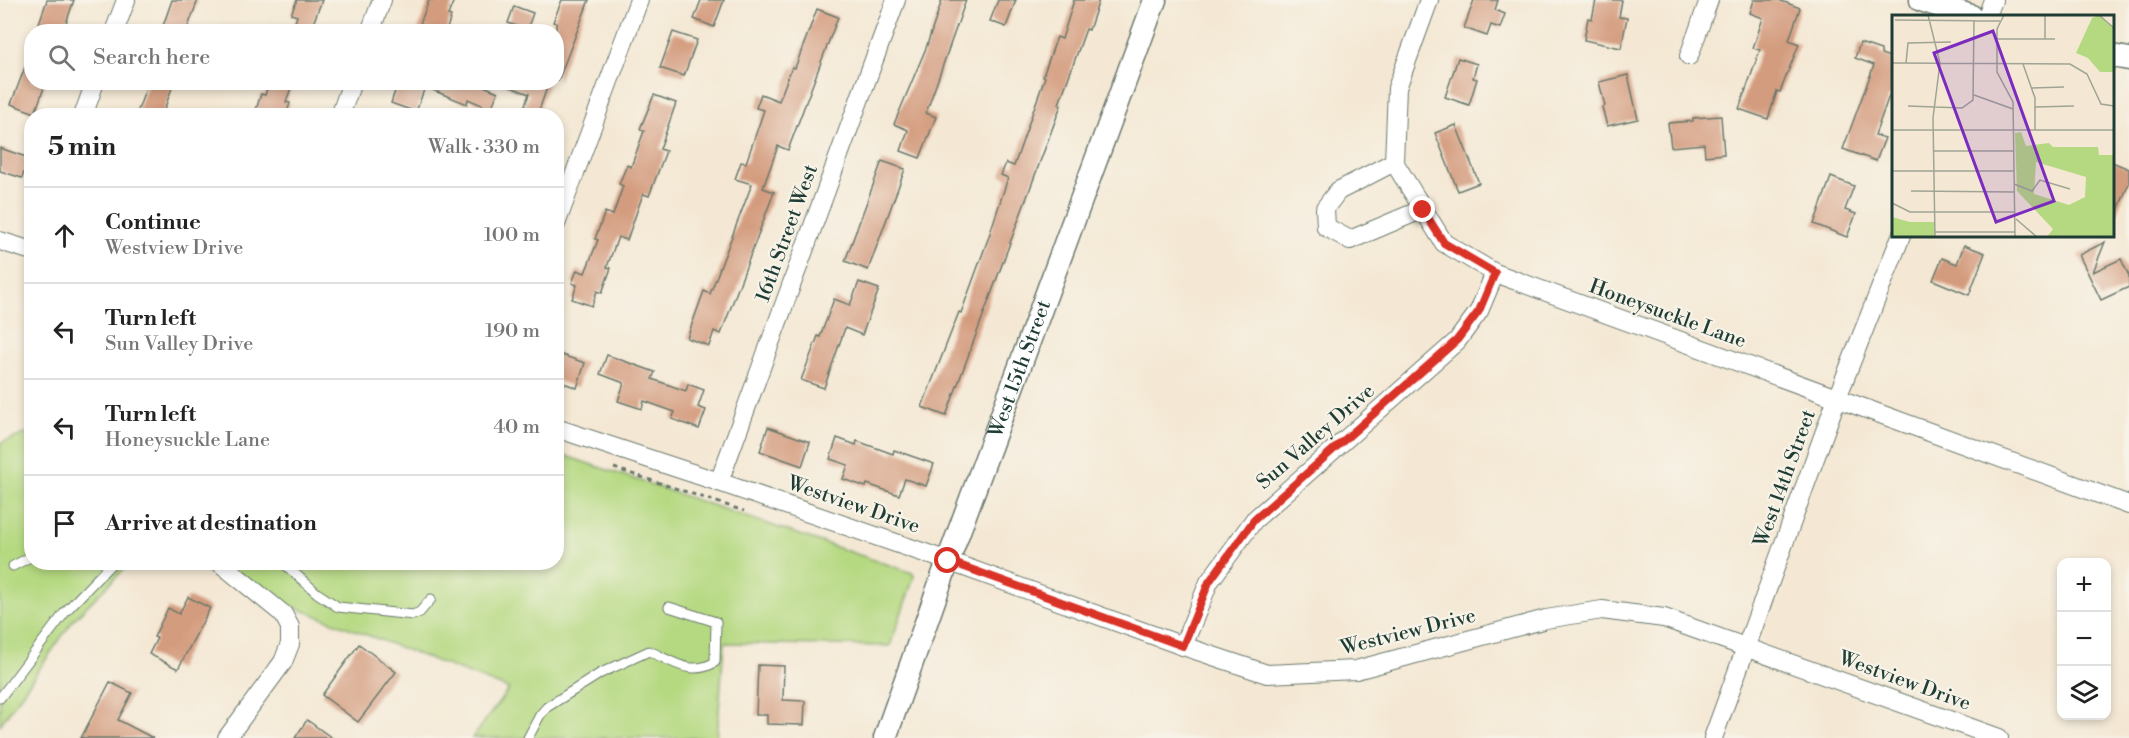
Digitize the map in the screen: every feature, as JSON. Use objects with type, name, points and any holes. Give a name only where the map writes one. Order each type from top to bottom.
[{"type":"street","points":[[117,24],[126,0]]},
{"type":"street","points":[[373,24],[382,0]]},
{"type":"street","points":[[564,202],[639,0]]},
{"type":"street","name":"16th Street West","points":[[719,482],[896,0]]},
{"type":"street","name":"West 15th Street","points":[[885,738],[1155,0]]},
{"type":"street","points":[[1423,210],[1350,240],[1326,227],[1325,208],[1338,191],[1394,162],[1397,88],[1430,0]]},
{"type":"street","points":[[1689,56],[1709,0]]},
{"type":"street","points":[[1920,0],[1968,15]]},
{"type":"street","points":[[1987,15],[1993,0]]},
{"type":"street","points":[[2114,56],[2129,59]]},
{"type":"street","points":[[86,108],[92,90]]},
{"type":"street","points":[[343,108],[349,90]]},
{"type":"street","name":"Honeysuckle Lane","points":[[1394,162],[1444,243],[1495,273],[2129,505]]},
{"type":"street","name":"West 14th Street","points":[[1713,738],[1837,398],[1901,237]]},
{"type":"street","points":[[0,241],[24,248]]},
{"type":"street","name":"Sun Valley Drive","points":[[1183,646],[1209,582],[1254,520],[1457,340],[1479,311],[1495,273]]},
{"type":"street","name":"Westview Drive","points":[[564,431],[948,561],[1267,674],[1356,670],[1546,619],[1602,610],[1664,618],[1999,738]]},
{"type":"street","points":[[227,738],[284,662],[290,644],[290,627],[283,614],[229,570]]},
{"type":"lane","points":[[13,567],[24,561]]},
{"type":"lane","points":[[0,698],[66,612],[105,570]]},
{"type":"lane","points":[[291,570],[317,593],[338,607],[413,615],[420,612],[431,599]]},
{"type":"lane","points":[[528,738],[547,706],[621,662],[649,651],[698,670],[715,662],[716,622],[669,607]]},
{"type":"green space","points":[[24,434],[24,570],[123,570],[74,619],[0,725],[0,443]]},
{"type":"green space","points":[[564,455],[913,573],[914,577],[890,646],[724,643],[717,738],[472,738],[509,689],[294,607],[283,614],[228,570],[564,570]]},
{"type":"building","points":[[47,0],[74,0],[66,24],[39,24]]},
{"type":"building","points":[[172,0],[198,0],[189,24],[164,24]]},
{"type":"building","points":[[297,0],[322,0],[313,24],[294,24],[297,16],[291,14]]},
{"type":"building","points":[[429,0],[454,0],[448,15],[451,16],[448,24],[420,24]]},
{"type":"building","points":[[562,0],[589,0],[564,65],[564,24],[553,22]]},
{"type":"building","points":[[701,0],[724,0],[714,27],[694,19]]},
{"type":"building","points":[[942,0],[966,0],[926,113],[936,117],[920,158],[901,151],[908,130],[894,124],[926,48]]},
{"type":"building","points":[[998,0],[1016,0],[1006,27],[990,21]]},
{"type":"building","points":[[1074,0],[1099,0],[1089,30],[1086,29],[1059,104],[1061,105],[946,416],[922,407],[959,312],[961,313],[988,239],[1008,178],[1001,175],[1006,163],[1014,166],[1057,37],[1062,39]]},
{"type":"building","points":[[1474,0],[1498,0],[1495,10],[1505,14],[1500,28],[1491,25],[1487,36],[1464,28]]},
{"type":"building","points":[[1596,0],[1622,0],[1619,17],[1627,18],[1621,48],[1584,40],[1588,18],[1592,19]]},
{"type":"building","points":[[1754,0],[1779,0],[1800,8],[1789,40],[1799,44],[1780,92],[1777,91],[1768,119],[1739,109],[1760,50],[1753,48],[1763,18],[1750,13]]},
{"type":"building","points":[[514,6],[533,13],[529,24],[508,23]]},
{"type":"building","points":[[817,9],[838,17],[788,150],[778,146],[763,188],[774,192],[721,334],[714,331],[709,346],[687,338],[704,291],[710,294],[752,184],[735,179],[741,162],[746,163],[764,110],[756,108],[761,94],[779,101],[792,67],[795,68]]},
{"type":"building","points":[[673,32],[697,40],[684,76],[660,68]]},
{"type":"building","points":[[1860,43],[1881,50],[1881,54],[1892,58],[1892,97],[1889,96],[1875,135],[1885,138],[1876,161],[1843,149],[1874,65],[1855,58]]},
{"type":"building","points":[[1458,58],[1477,64],[1473,78],[1477,79],[1469,105],[1445,97]]},
{"type":"building","points":[[24,70],[24,90],[43,90],[37,108],[24,109],[11,104]]},
{"type":"building","points":[[1628,75],[1638,119],[1607,126],[1599,82]]},
{"type":"building","points":[[145,90],[171,90],[165,108],[139,108]]},
{"type":"building","points":[[267,90],[290,90],[286,102],[290,103],[288,108],[257,108],[261,94],[265,95]]},
{"type":"building","points":[[395,90],[424,90],[417,108],[405,108],[391,103]]},
{"type":"building","points":[[432,90],[493,90],[498,92],[491,108],[468,99],[467,104]]},
{"type":"building","points":[[519,90],[546,90],[540,108],[524,108],[529,94]]},
{"type":"building","points":[[654,95],[676,103],[660,149],[666,151],[649,196],[643,194],[627,240],[618,237],[607,267],[611,268],[602,293],[597,291],[592,306],[572,299],[577,285],[572,283],[577,270],[585,273],[598,240],[595,239],[605,212],[613,215],[623,186],[619,184],[627,165],[631,167],[644,131],[640,129]]},
{"type":"building","points":[[1721,116],[1724,154],[1705,156],[1704,144],[1671,147],[1668,123]]},
{"type":"building","points":[[1456,125],[1479,183],[1458,191],[1435,133]]},
{"type":"building","points":[[0,148],[24,156],[22,178],[0,171]]},
{"type":"building","points":[[882,161],[905,169],[868,270],[845,261]]},
{"type":"building","points":[[2114,163],[2129,169],[2129,183],[2114,220]]},
{"type":"building","points":[[1831,177],[1854,186],[1845,210],[1856,214],[1847,237],[1814,224]]},
{"type":"building","points":[[2105,242],[2093,272],[2121,259],[2129,276],[2129,287],[2101,300],[2079,255]]},
{"type":"building","points":[[1964,245],[1985,253],[1969,295],[1933,280],[1942,258],[1957,264]]},
{"type":"building","points":[[859,282],[879,289],[862,335],[845,328],[824,388],[801,380],[834,299],[850,305]]},
{"type":"building","points":[[607,355],[655,372],[652,379],[686,391],[688,384],[704,390],[698,407],[706,410],[699,429],[672,419],[675,412],[644,401],[642,409],[618,401],[624,383],[600,374]]},
{"type":"building","points":[[564,356],[585,363],[577,388],[564,383]]},
{"type":"building","points":[[768,427],[810,442],[802,466],[760,451]]},
{"type":"building","points":[[837,438],[856,445],[857,441],[893,454],[894,450],[934,464],[926,486],[905,479],[899,495],[843,479],[848,465],[830,459]]},
{"type":"building","points":[[188,597],[210,608],[178,669],[149,654],[157,638],[154,637],[168,608],[179,614]]},
{"type":"building","points":[[359,644],[396,672],[358,722],[322,695]]},
{"type":"building","points":[[758,665],[784,666],[783,700],[805,701],[804,725],[767,724],[767,715],[756,715]]},
{"type":"building","points":[[110,682],[132,693],[118,720],[153,738],[81,738]]},
{"type":"building","points":[[307,720],[332,738],[295,738]]},
{"type":"route","points":[[948,561],[1183,646],[1209,582],[1254,520],[1457,340],[1479,311],[1495,273],[1444,243],[1423,210]]}]
